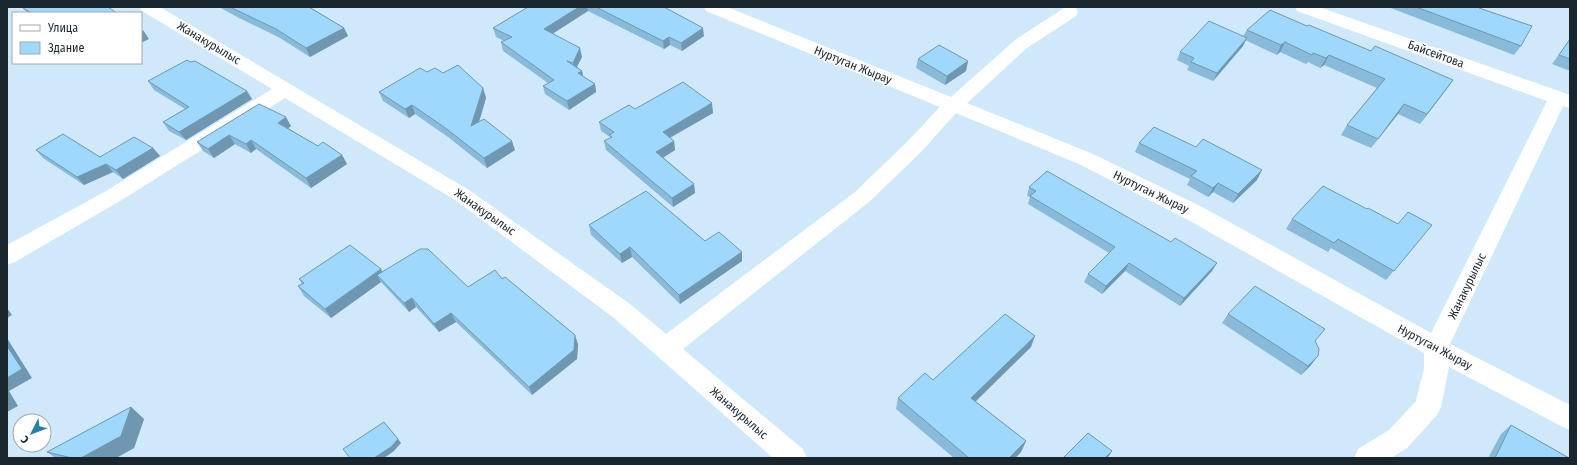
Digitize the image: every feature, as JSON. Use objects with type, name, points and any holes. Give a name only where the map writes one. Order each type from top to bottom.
[{"type":"street","name":"Жанакурылыс","points":[[148,7],[462,195],[622,311],[793,458]]},
{"type":"street","name":"Нуртуган Жырау","points":[[712,7],[952,106],[1086,159],[1189,210],[1436,348],[1570,418]]},
{"type":"street","name":"Байсейтова","points":[[1303,7],[1564,100]]},
{"type":"street","points":[[665,349],[862,197],[914,147],[952,106],[1021,44],[1070,12]]},
{"type":"street","points":[[7,256],[113,196],[262,105],[285,89]]},
{"type":"street","name":"Жанакурылыс","points":[[1368,458],[1398,439],[1428,407],[1437,369],[1436,348],[1564,100]]},
{"type":"building","points":[[108,7],[116,12],[30,12],[23,8]]},
{"type":"building","points":[[230,7],[309,7],[344,28],[306,48],[276,29]]},
{"type":"building","points":[[528,7],[579,7],[544,29],[580,48],[573,63],[567,61],[582,71],[578,73],[595,84],[567,101],[543,86],[554,80],[501,42],[512,37],[493,28]]},
{"type":"building","points":[[596,7],[664,7],[703,28],[681,43],[669,37],[663,41]]},
{"type":"building","points":[[1416,7],[1480,7],[1479,8],[1532,26],[1521,46]]},
{"type":"building","points":[[1270,10],[1371,51],[1375,46],[1453,80],[1427,114],[1404,104],[1378,139],[1347,125],[1385,79],[1329,55],[1326,58],[1313,53],[1312,55],[1285,42],[1281,45],[1247,30]]},
{"type":"building","points":[[1209,21],[1247,38],[1217,73],[1191,62],[1194,58],[1180,52]]},
{"type":"building","points":[[1570,39],[1570,59],[1559,55]]},
{"type":"building","points":[[939,45],[968,61],[947,76],[918,59]]},
{"type":"building","points":[[187,60],[190,62],[195,61],[247,91],[179,132],[163,122],[189,107],[148,81]]},
{"type":"building","points":[[458,65],[483,88],[471,126],[484,119],[512,141],[484,158],[444,127],[412,105],[405,109],[379,92],[420,68],[427,72],[435,68],[443,73]]},
{"type":"building","points":[[683,82],[712,103],[663,132],[674,141],[656,152],[694,184],[672,198],[604,141],[612,137],[609,135],[614,132],[599,122],[629,105],[635,109]]},
{"type":"building","points":[[259,104],[286,117],[278,123],[318,146],[323,142],[342,155],[306,178],[251,140],[246,144],[229,135],[208,149],[197,142]]},
{"type":"building","points":[[1154,127],[1196,147],[1203,139],[1262,170],[1238,194],[1218,183],[1213,188],[1191,176],[1197,171],[1139,143]]},
{"type":"building","points":[[63,134],[100,157],[134,137],[153,148],[116,170],[106,164],[77,177],[36,150]]},
{"type":"building","points":[[1047,171],[1171,242],[1175,238],[1217,263],[1184,298],[1129,263],[1106,286],[1088,274],[1115,247],[1030,196],[1036,191],[1029,187]]},
{"type":"building","points":[[1323,186],[1398,224],[1408,212],[1432,225],[1394,271],[1338,239],[1334,243],[1292,219]]},
{"type":"building","points":[[646,191],[705,241],[719,232],[742,252],[679,295],[630,247],[620,254],[589,225]]},
{"type":"building","points":[[350,245],[381,269],[325,309],[298,286],[304,283],[299,279]]},
{"type":"building","points":[[420,249],[428,249],[468,287],[495,270],[502,279],[505,277],[575,335],[574,350],[529,387],[451,313],[434,324],[412,298],[404,303],[377,275]]},
{"type":"building","points":[[1255,286],[1325,329],[1315,341],[1319,349],[1318,356],[1308,366],[1228,314]]},
{"type":"building","points":[[1005,314],[1035,336],[971,398],[1026,441],[1009,458],[969,458],[898,398],[925,373],[933,380]]},
{"type":"building","points":[[7,346],[22,369],[7,378]]},
{"type":"building","points":[[131,407],[121,436],[81,458],[72,458],[51,453],[52,449]]},
{"type":"building","points":[[384,422],[398,439],[391,447],[374,458],[350,458],[343,449]]},
{"type":"building","points":[[1511,425],[1569,458],[1495,458]]},
{"type":"building","points":[[1088,433],[1112,451],[1105,458],[1063,458]]}]
